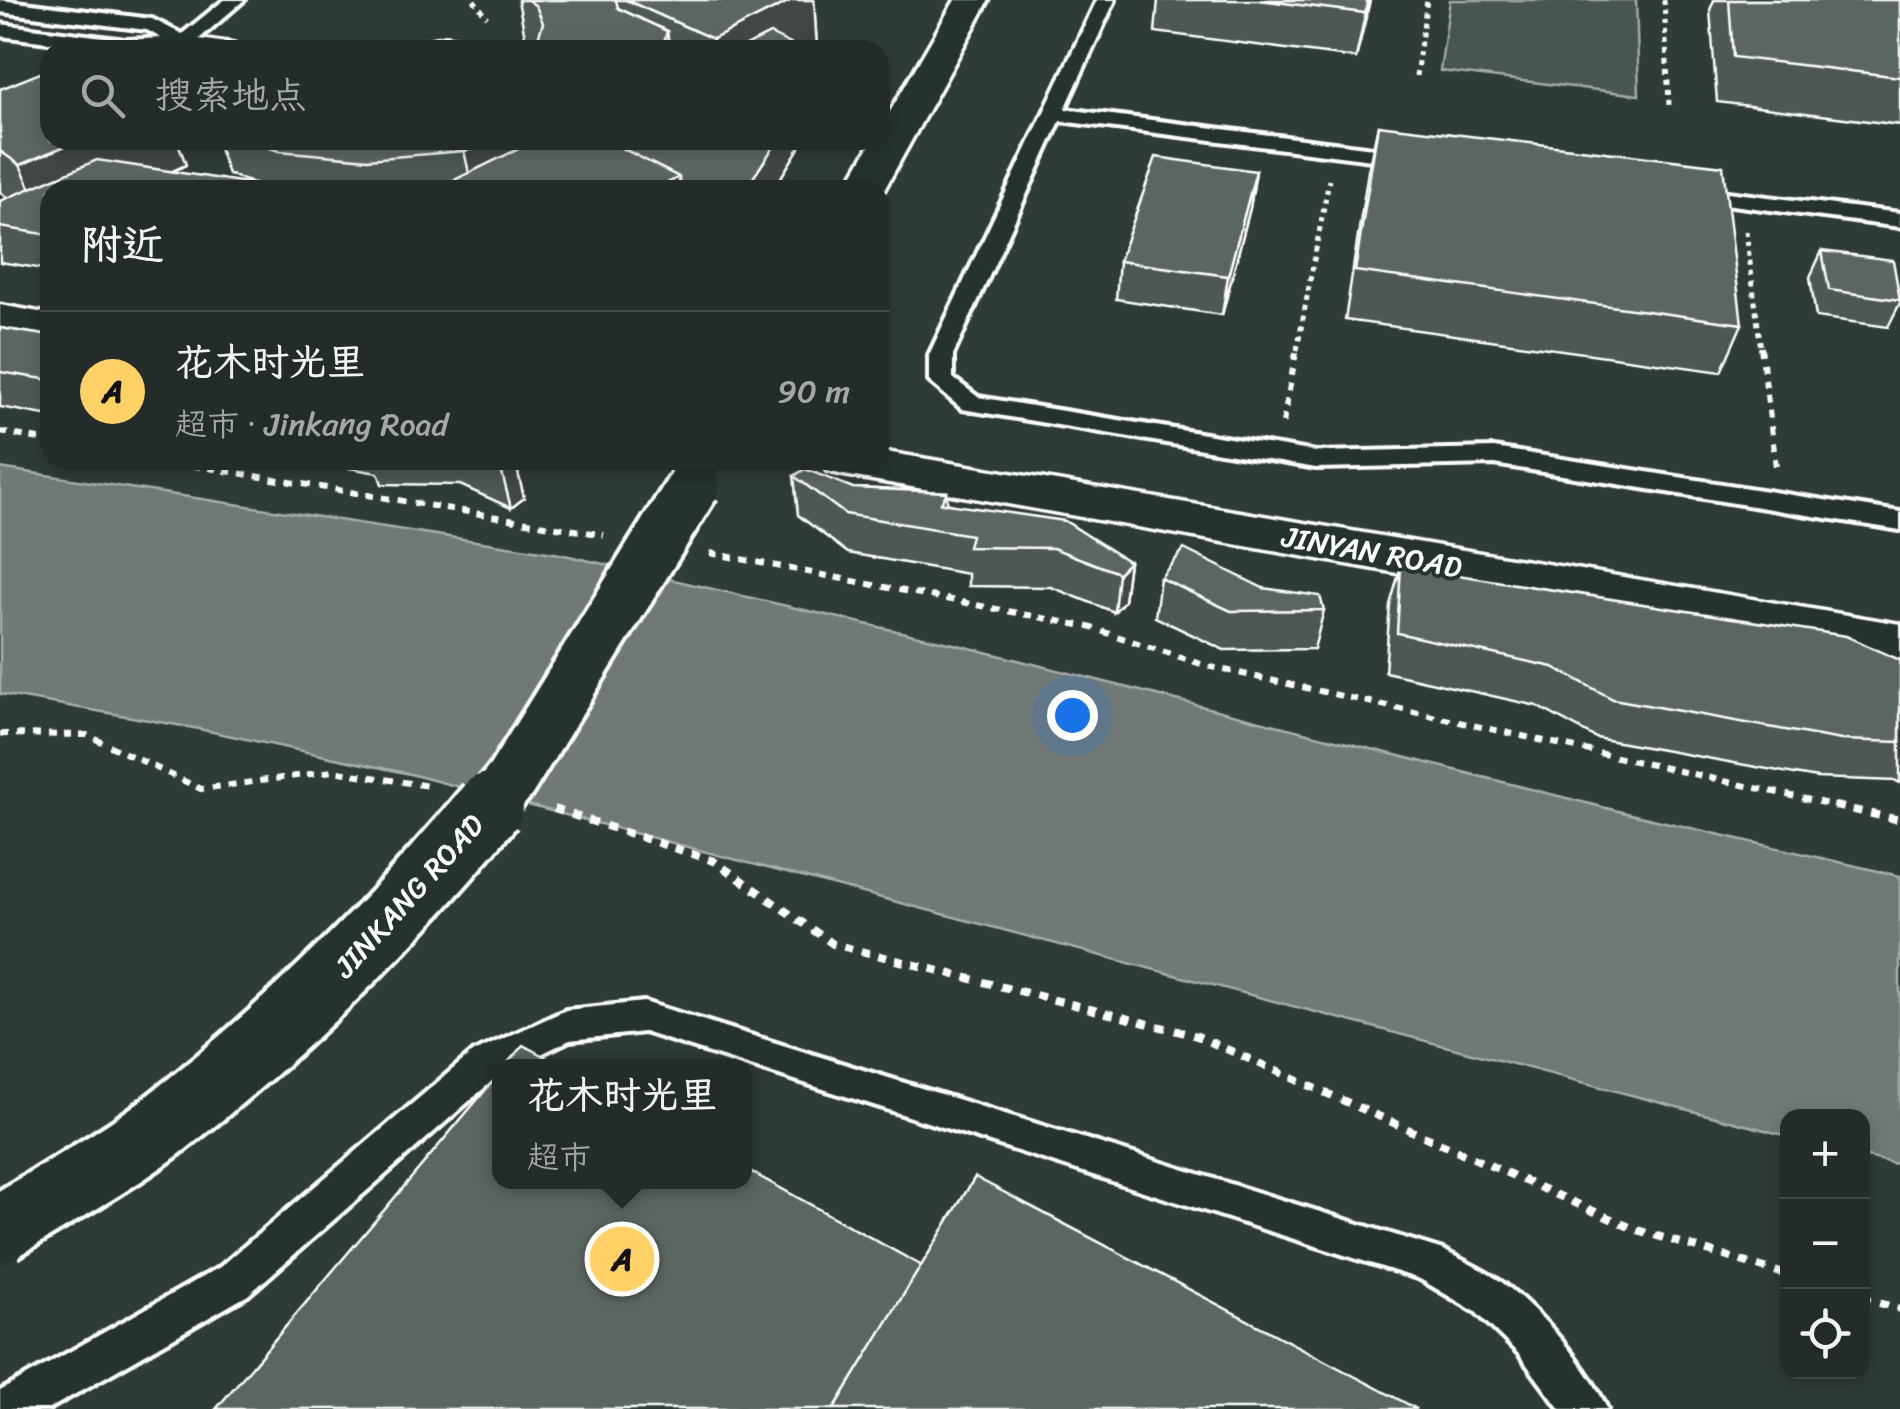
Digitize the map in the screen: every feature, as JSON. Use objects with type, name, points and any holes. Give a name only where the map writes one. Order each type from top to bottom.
[{"type":"street","points":[[890,144],[972,0]]},
{"type":"street","points":[[870,180],[887,150]]},
{"type":"street","points":[[0,318],[40,325]]},
{"type":"street","name":"JINYAN ROAD","points":[[890,468],[1900,643]]},
{"type":"street","name":"JINKANG ROAD","points":[[0,1229],[159,1128],[314,999],[430,879],[511,780],[702,473]]},
{"type":"lane","points":[[188,40],[235,0]]},
{"type":"lane","points":[[1106,0],[941,355],[941,381],[972,404],[1316,460],[1494,456],[1900,521]]},
{"type":"lane","points":[[0,6],[152,25],[176,40]]},
{"type":"lane","points":[[0,30],[79,40]]},
{"type":"lane","points":[[1053,114],[1434,162]]},
{"type":"lane","points":[[1664,191],[1900,220]]},
{"type":"lane","points":[[495,1059],[566,1025],[644,1017],[1429,1262],[1490,1298],[1532,1340],[1586,1409]]},
{"type":"lane","points":[[9,1409],[234,1281],[492,1061]]},
{"type":"path","points":[[1416,76],[1427,0]]},
{"type":"path","points":[[1664,0],[1669,105]]},
{"type":"path","points":[[1277,454],[1335,149]]},
{"type":"path","points":[[1742,200],[1780,502]]},
{"type":"path","points":[[0,432],[40,439]]},
{"type":"path","points":[[220,470],[606,535]]},
{"type":"path","points":[[703,552],[1089,627],[1207,666],[1900,820]]},
{"type":"path","points":[[0,734],[86,735],[201,789],[333,772],[441,788]]},
{"type":"path","points":[[549,808],[714,861],[833,944],[1197,1036],[1634,1230],[1780,1274]]},
{"type":"path","points":[[1870,1300],[1900,1309]]},
{"type":"shaded area","points":[[1450,0],[1636,0],[1639,95],[1440,71]]},
{"type":"shaded area","points":[[0,468],[560,554],[958,645],[1626,813],[1900,876],[1900,1165],[1870,1158],[1870,1109],[1780,1109],[1780,1134],[410,774],[194,728],[0,694]]},
{"type":"building","points":[[528,0],[616,0],[618,8],[667,31],[665,40],[537,40],[543,23],[536,6]]},
{"type":"building","points":[[626,0],[792,0],[713,39]]},
{"type":"building","points":[[1259,0],[1368,0],[1365,13]]},
{"type":"building","points":[[1729,0],[1900,0],[1900,77],[1733,57]]},
{"type":"building","points":[[770,34],[782,40],[758,40]]},
{"type":"building","points":[[40,73],[40,150],[55,150],[20,165],[0,151],[0,89]]},
{"type":"building","points":[[1378,125],[1723,166],[1742,324],[1355,271]]},
{"type":"building","points":[[276,150],[468,150],[368,159]]},
{"type":"building","points":[[516,150],[626,150],[679,177],[673,180],[454,180]]},
{"type":"building","points":[[626,150],[771,150],[752,180],[679,177]]},
{"type":"building","points":[[1156,157],[1256,171],[1228,276],[1119,261]]},
{"type":"building","points":[[97,160],[228,180],[50,180]]},
{"type":"building","points":[[40,184],[40,233],[0,227],[0,201]]},
{"type":"building","points":[[1822,251],[1893,260],[1900,300],[1829,290]]},
{"type":"building","points":[[0,328],[40,334],[40,378],[0,372]]},
{"type":"building","points":[[808,470],[853,488],[947,492],[941,503],[1065,521],[1129,562],[1118,573],[1053,548],[968,547],[971,535],[845,514],[794,476]]},
{"type":"building","points":[[1184,549],[1263,588],[1320,596],[1324,610],[1231,611],[1160,578]]},
{"type":"building","points":[[1401,566],[1846,636],[1900,660],[1900,742],[1841,740],[1613,699],[1553,667],[1397,633]]},
{"type":"building","points":[[523,1045],[549,1059],[511,1059]]},
{"type":"building","points":[[492,1082],[492,1189],[752,1189],[752,1172],[922,1266],[834,1409],[216,1409]]},
{"type":"building","points":[[975,1177],[1417,1409],[834,1409]]},
{"type":"place","name":"花木时光里","points":[[622,1259]]}]
